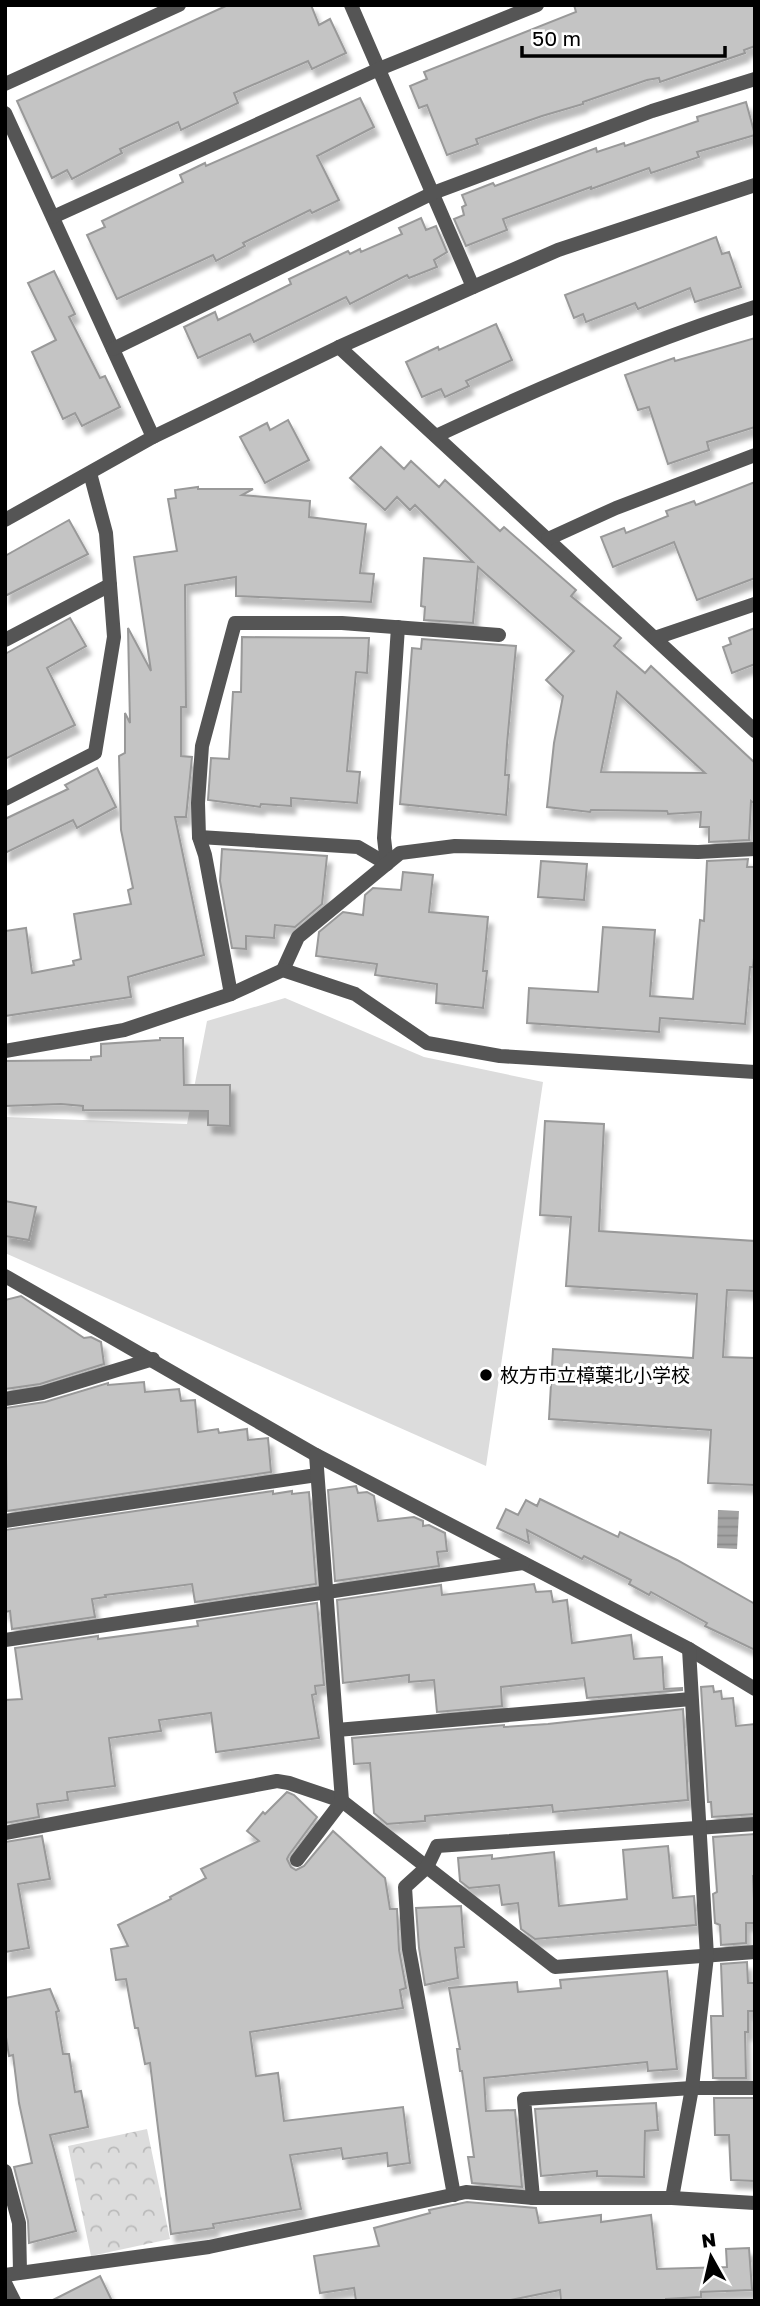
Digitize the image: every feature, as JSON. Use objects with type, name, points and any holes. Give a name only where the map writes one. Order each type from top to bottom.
[{"type":"street","points":[[5,85],[179,5]]},
{"type":"street","points":[[351,5],[473,287]]},
{"type":"street","points":[[53,217],[379,68],[537,5]]},
{"type":"street","points":[[113,349],[433,193],[652,111],[755,79]]},
{"type":"street","points":[[5,113],[153,437]]},
{"type":"street","points":[[5,520],[153,437],[338,347],[558,250],[755,185]]},
{"type":"street","points":[[436,436],[574,373],[755,307]]},
{"type":"street","points":[[338,347],[755,731]]},
{"type":"street","points":[[548,539],[615,508],[755,455]]},
{"type":"street","points":[[5,799],[95,753],[114,637],[106,533],[90,473]]},
{"type":"street","points":[[5,640],[110,585]]},
{"type":"street","points":[[655,638],[755,604]]},
{"type":"street","points":[[230,994],[205,855],[199,837],[198,803],[202,746],[235,623],[342,623],[499,635]]},
{"type":"street","points":[[387,864],[384,838],[398,627]]},
{"type":"street","points":[[199,837],[358,847],[387,864]]},
{"type":"street","points":[[5,1051],[124,1030],[230,994],[283,970],[298,937],[400,853],[455,846],[698,852],[755,849]]},
{"type":"street","points":[[283,970],[355,994],[427,1043],[500,1056],[755,1072]]},
{"type":"street","points":[[5,1276],[316,1455],[688,1649],[755,1689]]},
{"type":"street","points":[[5,1399],[41,1393],[153,1359]]},
{"type":"street","points":[[297,1860],[342,1801],[316,1455]]},
{"type":"street","points":[[5,1521],[317,1475]]},
{"type":"street","points":[[5,1640],[523,1563]]},
{"type":"street","points":[[672,2198],[692,2088],[707,1956],[688,1649]]},
{"type":"street","points":[[337,1730],[691,1699]]},
{"type":"street","points":[[5,1833],[277,1781],[342,1801],[555,1967],[755,1952]]},
{"type":"street","points":[[454,2195],[409,1950],[405,1887],[427,1867],[437,1846],[755,1824]]},
{"type":"street","points":[[533,2197],[524,2099],[692,2088],[755,2088]]},
{"type":"street","points":[[5,2171],[19,2223],[20,2272]]},
{"type":"street","points":[[5,2275],[209,2247],[466,2192],[533,2197],[672,2198],[755,2203]]},
{"type":"street","points":[[5,2283],[14,2301]]},
{"type":"green space","points":[[285,998],[424,1057],[543,1082],[486,1466],[5,1253],[5,1117],[187,1124],[207,1021]]},
{"type":"green space","points":[[147,2129],[170,2239],[91,2256],[68,2146]]},
{"type":"shaded area","points":[[718,1510],[739,1511],[737,1549],[717,1548]]},
{"type":"building","points":[[228,5],[311,5],[319,25],[330,19],[346,53],[312,69],[308,61],[234,93],[238,103],[181,130],[178,122],[120,149],[122,153],[72,179],[67,170],[52,178],[17,101]]},
{"type":"building","points":[[574,5],[755,5],[755,46],[744,50],[745,53],[660,82],[659,78],[647,80],[476,139],[478,144],[447,155],[427,105],[419,108],[410,86],[427,79],[424,72],[576,12]]},
{"type":"building","points":[[360,98],[374,127],[317,156],[339,200],[312,213],[310,210],[243,243],[245,246],[216,261],[213,255],[117,299],[87,235],[105,227],[102,221],[183,182],[180,175],[205,163],[206,166]]},
{"type":"building","points":[[746,102],[755,135],[697,152],[699,157],[651,173],[649,168],[503,219],[507,230],[466,246],[454,219],[464,215],[462,207],[466,205],[462,195],[493,183],[495,186],[596,148],[597,152],[624,143],[625,146],[698,121],[697,117]]},
{"type":"building","points":[[421,218],[426,230],[436,226],[447,252],[434,260],[437,267],[409,278],[407,275],[350,304],[346,297],[254,342],[250,334],[198,358],[184,327],[215,312],[218,320],[291,284],[289,279],[348,251],[350,254],[360,249],[361,252],[402,234],[399,228]]},
{"type":"building","points":[[716,237],[722,254],[729,252],[741,287],[695,302],[690,288],[638,309],[635,303],[586,322],[583,314],[574,318],[565,295]]},
{"type":"building","points":[[54,271],[75,314],[69,317],[100,378],[105,376],[120,407],[82,426],[75,413],[63,419],[32,352],[56,340],[28,283]]},
{"type":"building","points":[[496,324],[512,360],[466,381],[469,386],[445,397],[441,389],[422,397],[406,362]]},
{"type":"building","points":[[755,338],[755,427],[707,442],[709,450],[668,464],[649,407],[638,410],[625,375],[674,358],[675,361]]},
{"type":"building","points":[[288,420],[309,460],[265,483],[240,437],[267,423],[270,430]]},
{"type":"building","points":[[381,447],[404,469],[411,461],[439,487],[445,480],[500,531],[504,527],[576,590],[571,596],[621,638],[614,646],[645,673],[651,666],[755,763],[755,804],[751,801],[749,840],[709,842],[709,827],[700,827],[701,812],[590,812],[547,807],[554,743],[563,696],[546,680],[574,651],[478,567],[473,623],[424,620],[425,607],[421,606],[424,558],[473,562],[415,505],[410,510],[397,497],[385,510],[350,478]],"holes":[[[617,692],[705,773],[601,772]]]},
{"type":"building","points":[[755,482],[755,578],[697,600],[674,542],[613,567],[601,537],[624,528],[626,533],[668,516],[666,511],[694,501],[696,505]]},
{"type":"building","points":[[198,487],[253,489],[242,495],[310,501],[309,517],[366,524],[360,573],[374,574],[371,602],[236,596],[236,577],[185,585],[186,707],[181,707],[181,756],[192,757],[186,817],[175,817],[204,955],[128,977],[131,997],[5,1016],[5,931],[26,928],[32,973],[74,965],[73,961],[81,959],[74,914],[131,904],[128,890],[133,888],[121,830],[119,756],[125,753],[125,713],[130,723],[128,628],[151,671],[134,557],[177,551],[168,499],[176,498],[175,490]]},
{"type":"building","points":[[69,520],[88,554],[5,596],[5,556]]},
{"type":"building","points":[[70,618],[86,646],[47,668],[75,725],[5,759],[5,654]]},
{"type":"building","points":[[755,628],[755,664],[732,673],[723,647],[731,644],[729,638]]},
{"type":"building","points":[[242,637],[369,638],[367,673],[356,672],[347,771],[360,772],[357,803],[291,798],[291,806],[261,804],[260,807],[208,800],[211,758],[229,759],[233,692],[241,692]]},
{"type":"building","points":[[422,639],[516,646],[505,775],[509,775],[506,815],[400,804],[412,648],[421,649]]},
{"type":"building","points":[[97,768],[116,807],[77,828],[73,820],[5,853],[5,819],[68,789],[65,785]]},
{"type":"building","points":[[222,849],[327,856],[322,904],[295,927],[275,925],[274,938],[246,936],[246,949],[232,948],[220,881]]},
{"type":"building","points":[[748,859],[747,867],[755,867],[755,949],[753,967],[750,967],[745,1024],[660,1018],[659,1032],[527,1023],[529,988],[598,992],[603,927],[655,930],[650,996],[693,999],[700,920],[704,921],[707,861]]},
{"type":"building","points":[[541,861],[587,864],[584,900],[538,897]]},
{"type":"building","points":[[403,872],[433,875],[429,912],[488,917],[483,1008],[436,1003],[437,984],[375,975],[377,964],[316,956],[319,932],[343,912],[363,915],[365,895],[373,888],[401,890]]},
{"type":"building","points":[[183,1038],[184,1085],[230,1085],[230,1126],[208,1125],[208,1111],[83,1110],[83,1106],[61,1104],[5,1106],[5,1061],[91,1060],[91,1057],[101,1056],[101,1044]]},
{"type":"building","points":[[545,1121],[604,1124],[599,1231],[755,1241],[755,1291],[727,1290],[723,1357],[755,1358],[755,1485],[708,1483],[711,1430],[549,1419],[553,1349],[693,1358],[697,1294],[566,1286],[571,1217],[540,1215]]},
{"type":"building","points":[[5,1201],[36,1207],[29,1240],[5,1236]]},
{"type":"building","points":[[21,1296],[84,1338],[91,1337],[101,1342],[104,1364],[40,1384],[5,1389],[5,1300]]},
{"type":"building","points":[[144,1382],[145,1392],[179,1389],[181,1401],[195,1400],[198,1432],[218,1429],[219,1433],[247,1429],[248,1440],[268,1438],[271,1472],[7,1511],[5,1408],[45,1402],[108,1383]]},
{"type":"building","points":[[356,1486],[358,1493],[367,1492],[374,1496],[378,1521],[414,1517],[423,1521],[423,1526],[429,1525],[445,1533],[447,1551],[437,1552],[439,1566],[335,1581],[328,1490]]},
{"type":"building","points":[[273,1491],[273,1494],[309,1492],[316,1584],[195,1602],[192,1584],[105,1595],[106,1597],[92,1599],[95,1617],[12,1629],[10,1611],[5,1612],[5,1530]]},
{"type":"building","points":[[540,1499],[618,1537],[620,1532],[677,1560],[755,1604],[755,1650],[705,1626],[707,1623],[651,1592],[649,1595],[629,1584],[631,1580],[584,1556],[582,1559],[527,1530],[529,1543],[497,1528],[506,1509],[518,1515],[526,1500],[537,1506]]},
{"type":"building","points":[[534,1584],[536,1592],[551,1591],[553,1602],[567,1600],[572,1643],[631,1635],[634,1659],[662,1657],[664,1689],[682,1690],[587,1698],[584,1678],[501,1687],[502,1706],[437,1712],[434,1680],[409,1682],[409,1675],[343,1683],[337,1600],[441,1585],[442,1595]]},
{"type":"building","points":[[317,1603],[324,1685],[315,1686],[316,1694],[312,1695],[319,1738],[216,1752],[211,1713],[159,1720],[161,1731],[109,1738],[115,1786],[67,1792],[68,1800],[37,1804],[39,1817],[5,1823],[5,1700],[22,1699],[15,1648],[198,1626],[197,1621]]},
{"type":"building","points":[[713,1686],[714,1692],[721,1691],[722,1699],[733,1698],[736,1726],[755,1724],[755,1814],[712,1817],[711,1802],[708,1802],[701,1687]]},
{"type":"building","points":[[683,1709],[688,1800],[553,1812],[552,1805],[425,1816],[425,1821],[387,1824],[374,1813],[370,1763],[354,1764],[352,1738],[504,1725],[548,1724]]},
{"type":"building","points":[[287,1792],[294,1795],[317,1817],[289,1855],[287,1859],[291,1867],[296,1870],[304,1866],[333,1831],[385,1878],[390,1909],[397,1909],[399,1950],[406,1988],[400,1990],[403,2008],[250,2032],[256,2076],[278,2073],[284,2121],[403,2107],[410,2163],[388,2166],[387,2153],[343,2159],[341,2148],[290,2155],[301,2209],[213,2224],[214,2228],[171,2234],[150,2063],[145,2064],[126,1979],[116,1980],[111,1949],[128,1946],[118,1925],[206,1878],[201,1869],[259,1841],[247,1831],[263,1812],[265,1814]]},
{"type":"building","points":[[755,1834],[755,1923],[746,1923],[746,1943],[721,1945],[720,1925],[715,1923],[713,1894],[717,1892],[713,1837]]},
{"type":"building","points":[[42,1836],[50,1879],[18,1884],[29,1948],[5,1952],[5,1842]]},
{"type":"building","points":[[668,1846],[673,1898],[694,1896],[696,1925],[535,1939],[521,1929],[518,1903],[502,1905],[499,1885],[469,1888],[460,1881],[458,1858],[492,1855],[492,1859],[554,1852],[559,1906],[627,1899],[623,1850]]},
{"type":"building","points":[[461,1906],[464,1947],[455,1948],[458,1978],[425,1985],[416,1908]]},
{"type":"building","points":[[747,1962],[748,1983],[755,1983],[755,2011],[748,2011],[748,2032],[745,2032],[746,2078],[713,2078],[711,2016],[723,2016],[721,1964]]},
{"type":"building","points":[[667,1971],[677,2069],[648,2071],[647,2062],[484,2078],[486,2111],[515,2110],[522,2187],[472,2183],[468,2157],[474,2157],[449,1988],[517,1982],[518,1992],[561,1988],[560,1980]]},
{"type":"building","points":[[50,1989],[59,2011],[56,2012],[63,2054],[69,2054],[75,2092],[81,2091],[88,2127],[50,2135],[76,2231],[29,2243],[28,2221],[14,2167],[32,2163],[19,2103],[13,2055],[9,2056],[5,2031],[5,1998]]},
{"type":"building","points":[[714,2098],[755,2098],[755,2181],[731,2180],[729,2135],[715,2135]]},
{"type":"building","points":[[656,2103],[658,2130],[645,2131],[644,2177],[597,2176],[597,2171],[541,2176],[535,2109]]},
{"type":"building","points":[[467,2202],[536,2208],[539,2223],[601,2215],[601,2222],[651,2215],[657,2269],[727,2267],[726,2249],[749,2248],[752,2290],[701,2292],[701,2297],[666,2301],[561,2301],[560,2290],[506,2301],[356,2301],[354,2288],[320,2293],[314,2256],[379,2246],[374,2228],[430,2213],[429,2210]]},
{"type":"building","points":[[100,2276],[112,2301],[51,2301]]},
{"type":"place","name":"枚方市立樟葉北小学校","points":[[486,1375]]}]
